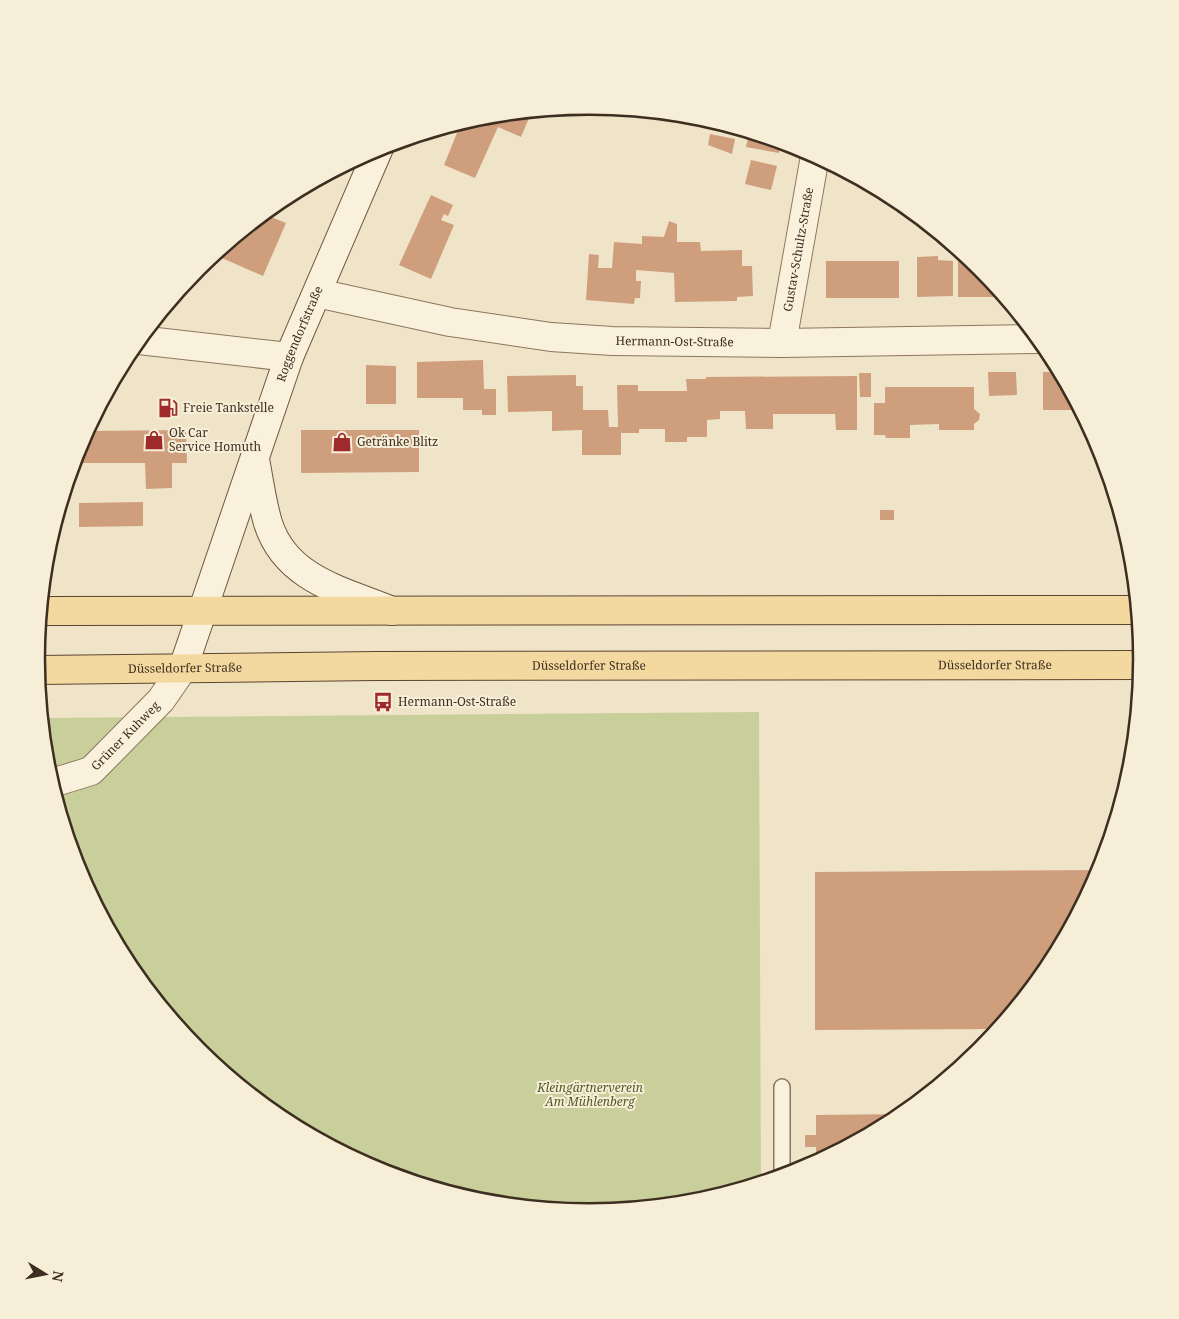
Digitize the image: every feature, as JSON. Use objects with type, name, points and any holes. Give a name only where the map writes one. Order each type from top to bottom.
[{"type":"main road","points":[[47,611],[1131,610]]},
{"type":"main road","name":"Düsseldorfer Straße","points":[[45,670],[1134,665]]},
{"type":"street","name":"Roggendorfstraße","points":[[183,668],[289,357],[374,159]]},
{"type":"street","name":"Gustav-Schultz-Straße","points":[[782,342],[814,163]]},
{"type":"street","name":"Hermann-Ost-Straße","points":[[317,293],[450,322],[551,337],[612,341],[782,342],[1029,339]]},
{"type":"street","points":[[149,341],[289,357]]},
{"type":"street","points":[[255,457],[268,525],[289,561],[311,579],[393,611]]},
{"type":"street","name":"Grüner Kuhweg","points":[[59,781],[90,771],[161,700],[183,668]]},
{"type":"lane","points":[[782,1087],[782,1169]]},
{"type":"green space","name":"Kleingärtnerverein Am Mühlenberg","points":[[759,712],[761,1176],[696,1194],[625,1203],[554,1203],[518,1199],[483,1194],[414,1175],[381,1163],[317,1131],[287,1112],[230,1069],[204,1045],[158,991],[118,932],[86,868],[74,835],[55,766],[49,718]]},
{"type":"building","points":[[529,119],[521,137],[498,127],[475,178],[444,165],[457,132],[483,125]]},
{"type":"building","points":[[710,134],[735,139],[732,154],[708,145]]},
{"type":"building","points":[[748,139],[780,149],[779,153],[746,147]]},
{"type":"building","points":[[751,160],[777,166],[771,190],[745,184]]},
{"type":"building","points":[[431,195],[453,205],[448,216],[444,214],[441,220],[454,225],[431,279],[399,265]]},
{"type":"building","points":[[273,217],[286,223],[263,276],[222,258]]},
{"type":"building","points":[[669,221],[677,224],[677,242],[700,242],[701,251],[742,250],[742,266],[752,266],[753,296],[737,297],[737,301],[675,302],[674,273],[636,270],[636,281],[641,281],[640,298],[635,298],[634,304],[586,300],[589,254],[599,255],[598,268],[612,268],[614,242],[642,244],[642,236],[664,237]]},
{"type":"building","points":[[938,256],[938,260],[953,261],[953,296],[917,297],[917,257]]},
{"type":"building","points":[[958,258],[996,297],[958,297]]},
{"type":"building","points":[[826,261],[899,261],[899,298],[826,298]]},
{"type":"building","points":[[483,360],[484,389],[496,389],[496,415],[482,415],[482,410],[463,410],[463,398],[417,398],[417,362]]},
{"type":"building","points":[[366,365],[396,366],[396,404],[366,404]]},
{"type":"building","points":[[988,372],[1016,372],[1017,395],[989,396]]},
{"type":"building","points":[[1043,372],[1052,372],[1073,410],[1043,410]]},
{"type":"building","points":[[859,373],[871,373],[871,397],[860,397]]},
{"type":"building","points":[[576,375],[576,386],[583,386],[583,410],[608,410],[609,427],[618,427],[617,385],[638,385],[638,391],[687,391],[686,379],[706,379],[706,377],[857,376],[857,430],[836,430],[835,414],[773,414],[773,429],[746,429],[745,411],[720,411],[720,419],[707,420],[707,437],[687,437],[687,442],[665,442],[665,429],[639,429],[639,433],[621,433],[621,455],[582,455],[582,430],[552,431],[552,411],[508,412],[507,376]]},
{"type":"building","points":[[885,387],[974,387],[974,409],[980,414],[979,420],[974,424],[974,430],[939,430],[939,424],[910,425],[910,438],[886,438],[885,435],[874,435],[874,403],[885,403]]},
{"type":"building","points":[[186,430],[187,463],[172,463],[172,488],[146,489],[145,463],[82,463],[95,431]]},
{"type":"building","points":[[301,430],[419,430],[419,472],[301,473]]},
{"type":"building","points":[[143,502],[143,526],[79,527],[79,503]]},
{"type":"building","points":[[880,510],[894,510],[894,520],[880,520]]},
{"type":"building","points":[[1092,870],[1061,932],[1042,962],[990,1029],[815,1030],[815,872]]},
{"type":"building","points":[[889,1114],[862,1131],[816,1155],[816,1147],[805,1147],[805,1135],[816,1135],[816,1115]]},
{"type":"place","name":"Freie Tankstelle","points":[[168,408]]},
{"type":"place","name":"Ok Car Service Homuth","points":[[154,440]]},
{"type":"place","name":"Getränke Blitz","points":[[342,442]]},
{"type":"place","name":"Hermann-Ost-Straße","points":[[383,702]]}]
